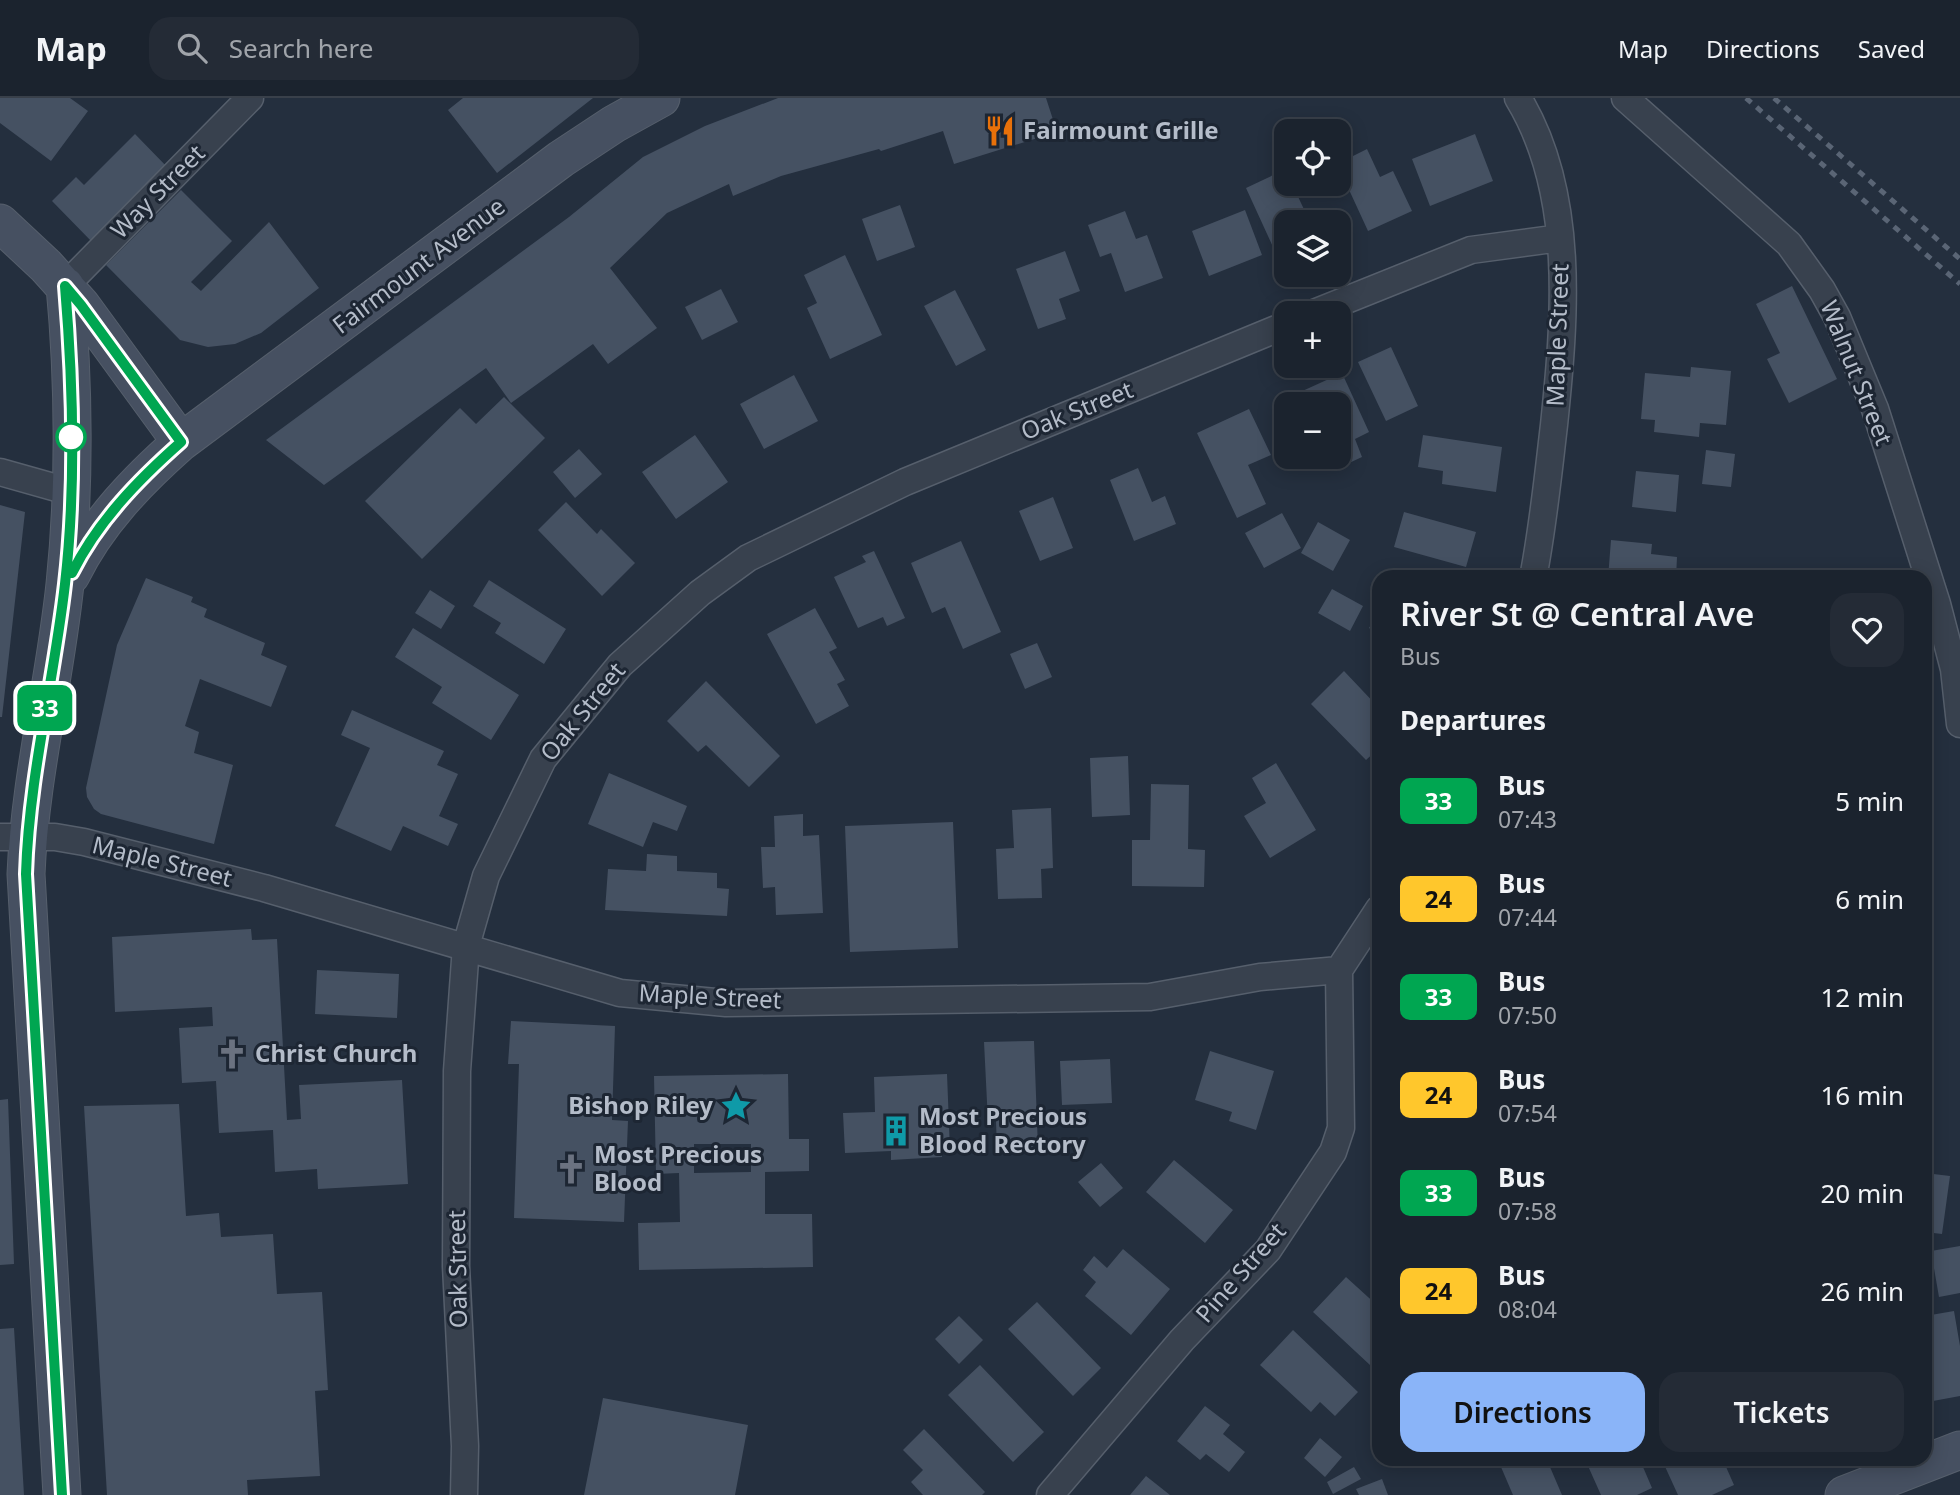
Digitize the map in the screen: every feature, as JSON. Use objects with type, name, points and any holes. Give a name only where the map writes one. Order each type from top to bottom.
[{"type":"main road","name":"Fairmount Avenue","points":[[65,587],[96,532],[137,483],[181,442],[561,159],[647,101]]},
{"type":"main road","points":[[0,223],[81,305],[181,442]]},
{"type":"main road","points":[[62,1495],[27,918],[14,836],[33,786],[65,587],[71,492],[70,372],[65,286]]},
{"type":"main road","points":[[1932,1461],[1960,1450]]},
{"type":"main road","points":[[1844,1495],[1919,1466]]},
{"type":"street","name":"Way Street","points":[[65,286],[250,98]]},
{"type":"street","name":"Maple Street","points":[[1518,98],[1545,156],[1552,181],[1560,238],[1563,296],[1561,359],[1543,523],[1534,570]]},
{"type":"street","name":"Walnut Street","points":[[1625,98],[1788,244],[1806,266],[1832,308],[1859,366],[1926,570]]},
{"type":"street","points":[[1344,301],[1471,250],[1560,238]]},
{"type":"street","name":"Oak Street","points":[[464,1495],[465,1446],[456,1266],[457,1072],[466,946],[486,876],[543,759],[620,665],[700,593],[748,558],[905,482],[1274,330]]},
{"type":"street","points":[[0,472],[71,492]]},
{"type":"street","name":"Walnut Street","points":[[1932,588],[1954,669],[1960,723]]},
{"type":"street","name":"Maple Street","points":[[14,836],[55,836],[84,842],[264,888],[621,993],[726,1003],[1150,997],[1260,976],[1339,970]]},
{"type":"street","points":[[1339,970],[1372,921]]},
{"type":"street","name":"Pine Street","points":[[1050,1495],[1182,1339],[1268,1250],[1333,1152],[1341,1128],[1339,970]]},
{"type":"building","points":[[0,98],[70,98],[88,111],[51,161],[0,123]]},
{"type":"building","points":[[463,98],[593,98],[497,173],[448,110]]},
{"type":"building","points":[[778,98],[1046,98],[1057,132],[954,164],[943,131],[881,151],[879,149],[781,176],[733,196],[729,184],[667,213],[610,268],[657,328],[608,364],[593,344],[511,403],[486,368],[324,485],[266,440],[569,217],[643,157],[705,126]]},
{"type":"building","points":[[135,134],[169,169],[93,243],[52,201],[76,177],[84,185]]},
{"type":"building","points":[[1475,134],[1493,181],[1430,206],[1412,159]]},
{"type":"building","points":[[1367,149],[1380,177],[1393,171],[1412,211],[1368,231],[1351,194],[1351,157]]},
{"type":"building","points":[[1274,175],[1274,196],[1298,196],[1304,210],[1274,210],[1274,247],[1273,247],[1246,188]]},
{"type":"building","points":[[181,190],[232,241],[191,282],[201,291],[269,222],[319,288],[261,333],[235,344],[208,347],[180,340],[106,265]]},
{"type":"building","points":[[900,205],[915,247],[877,261],[862,219]]},
{"type":"building","points":[[1245,210],[1262,255],[1209,276],[1192,231]]},
{"type":"building","points":[[1125,211],[1136,239],[1147,235],[1163,278],[1125,292],[1111,253],[1100,257],[1088,225]]},
{"type":"building","points":[[1065,251],[1080,291],[1059,299],[1066,319],[1038,329],[1016,269]]},
{"type":"building","points":[[845,255],[882,335],[830,359],[807,308],[817,303],[804,275]]},
{"type":"building","points":[[1792,286],[1837,379],[1789,403],[1767,359],[1780,353],[1756,304]]},
{"type":"building","points":[[721,289],[738,322],[702,340],[685,307]]},
{"type":"building","points":[[955,290],[986,350],[956,366],[924,306]]},
{"type":"building","points":[[1391,347],[1418,406],[1386,421],[1358,362]]},
{"type":"building","points":[[1691,367],[1731,371],[1726,425],[1700,423],[1699,437],[1654,432],[1655,420],[1641,419],[1645,373],[1690,377]]},
{"type":"building","points":[[794,375],[818,421],[764,449],[740,404]]},
{"type":"building","points":[[1331,378],[1344,378],[1351,392],[1300,392]]},
{"type":"building","points":[[1351,393],[1369,432],[1355,439],[1362,457],[1351,462]]},
{"type":"building","points":[[504,397],[545,438],[422,559],[365,501],[460,408],[476,424]]},
{"type":"building","points":[[1249,409],[1271,455],[1248,465],[1266,504],[1237,518],[1197,433]]},
{"type":"building","points":[[695,435],[728,482],[676,519],[642,472]]},
{"type":"building","points":[[1423,435],[1502,447],[1496,492],[1442,484],[1443,471],[1418,467]]},
{"type":"building","points":[[579,449],[602,474],[575,498],[553,472]]},
{"type":"building","points":[[1706,450],[1735,454],[1731,487],[1702,484]]},
{"type":"building","points":[[1138,468],[1152,502],[1165,496],[1176,524],[1134,541],[1110,480]]},
{"type":"building","points":[[1636,471],[1679,475],[1676,512],[1632,507]]},
{"type":"building","points":[[1053,497],[1073,548],[1040,561],[1019,511]]},
{"type":"building","points":[[566,502],[597,534],[601,529],[635,563],[602,596],[538,530]]},
{"type":"building","points":[[0,505],[25,512],[2,717],[0,717]]},
{"type":"building","points":[[1404,512],[1476,532],[1466,567],[1394,547]]},
{"type":"building","points":[[1282,513],[1301,548],[1264,568],[1245,533]]},
{"type":"building","points":[[1318,522],[1350,540],[1333,571],[1301,553]]},
{"type":"building","points":[[1611,540],[1652,544],[1651,554],[1677,557],[1676,570],[1609,570]]},
{"type":"building","points":[[961,541],[1001,632],[963,649],[945,607],[932,613],[911,563]]},
{"type":"building","points":[[874,551],[905,618],[887,626],[883,617],[858,628],[834,577],[866,562],[862,556]]},
{"type":"building","points":[[146,578],[193,597],[191,602],[207,609],[204,617],[265,643],[261,655],[287,666],[271,707],[200,679],[185,726],[199,732],[194,753],[233,765],[214,844],[101,814],[94,809],[87,797],[86,788],[117,645]]},
{"type":"building","points":[[489,580],[566,629],[544,664],[495,633],[501,623],[473,606]]},
{"type":"building","points":[[1332,589],[1363,606],[1350,631],[1318,613]]},
{"type":"building","points":[[430,590],[455,606],[441,629],[415,613]]},
{"type":"building","points":[[815,608],[837,648],[829,652],[845,680],[837,684],[849,706],[816,724],[767,634]]},
{"type":"building","points":[[413,628],[519,695],[491,740],[432,703],[442,687],[395,657]]},
{"type":"building","points":[[1037,643],[1052,677],[1025,689],[1010,654]]},
{"type":"building","points":[[1344,671],[1372,701],[1372,754],[1366,760],[1311,704]]},
{"type":"building","points":[[706,681],[780,756],[749,787],[706,745],[698,752],[667,721]]},
{"type":"building","points":[[352,710],[444,751],[437,765],[458,774],[439,816],[458,824],[448,846],[403,826],[391,851],[335,826],[370,748],[341,735]]},
{"type":"building","points":[[1128,756],[1130,815],[1092,817],[1090,758]]},
{"type":"building","points":[[1276,763],[1316,830],[1270,858],[1244,816],[1266,803],[1252,778]]},
{"type":"building","points":[[609,773],[687,806],[677,831],[653,822],[643,847],[588,824]]},
{"type":"building","points":[[1151,784],[1189,785],[1188,849],[1205,850],[1204,887],[1132,886],[1132,840],[1150,840]]},
{"type":"building","points":[[1051,808],[1053,868],[1041,869],[1042,898],[998,899],[996,849],[1014,848],[1012,810]]},
{"type":"building","points":[[803,814],[803,836],[819,835],[823,913],[776,915],[775,887],[763,888],[761,847],[775,847],[774,816]]},
{"type":"building","points":[[953,822],[958,948],[850,952],[845,826]]},
{"type":"building","points":[[647,854],[677,856],[677,871],[717,873],[717,888],[729,889],[727,916],[605,910],[608,869],[646,871]]},
{"type":"building","name":"Christ Church","points":[[251,929],[252,940],[277,939],[287,1120],[301,1119],[299,1085],[402,1080],[408,1184],[318,1189],[317,1169],[275,1172],[273,1130],[219,1133],[216,1081],[182,1083],[179,1028],[213,1026],[212,1007],[115,1012],[112,937]]},
{"type":"building","points":[[317,970],[399,974],[397,1018],[315,1014]]},
{"type":"building","name":"Most Precious Blood","points":[[511,1021],[615,1026],[612,1120],[628,1121],[624,1222],[514,1218],[519,1064],[508,1064]]},
{"type":"building","points":[[1034,1041],[1038,1149],[997,1151],[996,1121],[988,1122],[984,1042]]},
{"type":"building","points":[[1210,1051],[1274,1071],[1256,1130],[1229,1121],[1232,1112],[1195,1100]]},
{"type":"building","points":[[1110,1059],[1112,1103],[1062,1105],[1060,1061]]},
{"type":"building","points":[[788,1074],[789,1139],[809,1139],[809,1171],[765,1172],[765,1214],[812,1214],[813,1267],[639,1270],[638,1223],[680,1222],[679,1173],[656,1174],[654,1076]],"holes":[[[694,1144],[751,1144],[751,1172],[694,1173]]]},
{"type":"building","name":"Most Precious Blood Rectory","points":[[947,1074],[950,1150],[942,1150],[942,1157],[891,1160],[891,1151],[845,1153],[843,1113],[875,1112],[874,1077]]},
{"type":"building","points":[[8,1099],[14,1264],[0,1265],[0,1100]]},
{"type":"building","points":[[179,1104],[186,1216],[219,1213],[221,1237],[273,1234],[277,1294],[322,1292],[328,1390],[315,1391],[320,1476],[247,1480],[248,1495],[107,1495],[84,1106]]},
{"type":"building","points":[[1174,1160],[1233,1210],[1205,1243],[1146,1192]]},
{"type":"building","points":[[1101,1163],[1123,1188],[1100,1207],[1078,1182]]},
{"type":"building","points":[[1932,1174],[1950,1176],[1942,1234],[1932,1233]]},
{"type":"building","points":[[1960,1246],[1960,1293],[1939,1297],[1932,1251]]},
{"type":"building","points":[[1123,1249],[1170,1289],[1131,1335],[1085,1296],[1096,1282],[1083,1270],[1094,1256],[1107,1268]]},
{"type":"building","points":[[1346,1277],[1372,1301],[1372,1363],[1370,1365],[1313,1312]]},
{"type":"building","points":[[1037,1302],[1101,1368],[1073,1396],[1008,1329]]},
{"type":"building","points":[[1954,1311],[1960,1346],[1960,1396],[1933,1401],[1932,1395],[1932,1315]]},
{"type":"building","points":[[959,1316],[983,1340],[959,1364],[935,1339]]},
{"type":"building","points":[[14,1328],[24,1495],[0,1495],[0,1329]]},
{"type":"building","points":[[1293,1330],[1358,1392],[1335,1416],[1320,1402],[1311,1412],[1260,1365]]},
{"type":"building","points":[[980,1365],[1044,1432],[1013,1462],[948,1395]]},
{"type":"building","points":[[603,1398],[748,1425],[735,1495],[584,1495]]},
{"type":"building","points":[[1205,1406],[1230,1425],[1223,1434],[1245,1452],[1229,1472],[1206,1454],[1200,1460],[1177,1441]]},
{"type":"building","points":[[924,1429],[985,1492],[982,1495],[923,1495],[911,1482],[923,1470],[903,1450]]},
{"type":"building","points":[[1320,1438],[1342,1457],[1325,1477],[1304,1458]]},
{"type":"building","points":[[1501,1466],[1550,1466],[1562,1495],[1513,1495]]},
{"type":"building","points":[[1588,1466],[1643,1466],[1652,1488],[1637,1495],[1601,1495]]},
{"type":"building","points":[[1665,1466],[1726,1466],[1734,1485],[1712,1495],[1678,1495]]},
{"type":"building","points":[[1354,1467],[1361,1479],[1333,1494],[1327,1482]]},
{"type":"building","points":[[1146,1476],[1170,1495],[1130,1495]]},
{"type":"building","points":[[1382,1479],[1388,1495],[1359,1495],[1356,1489]]},
{"type":"railway","points":[[1746,98],[1960,284]]},
{"type":"railway","points":[[1774,98],[1960,259]]},
{"type":"bus line","name":"33","points":[[62,1495],[26,874],[33,786],[65,587],[68,550],[71,424],[65,286],[181,442],[116,506],[96,532],[72,573]]},
{"type":"place","name":"Fairmount Grille","points":[[1000,131]]},
{"type":"place","name":"Christ Church","points":[[232,1054]]},
{"type":"place","name":"Bishop Riley","points":[[736,1106]]},
{"type":"place","name":"Most Precious Blood Rectory","points":[[896,1131]]},
{"type":"place","name":"Most Precious Blood","points":[[571,1169]]}]
